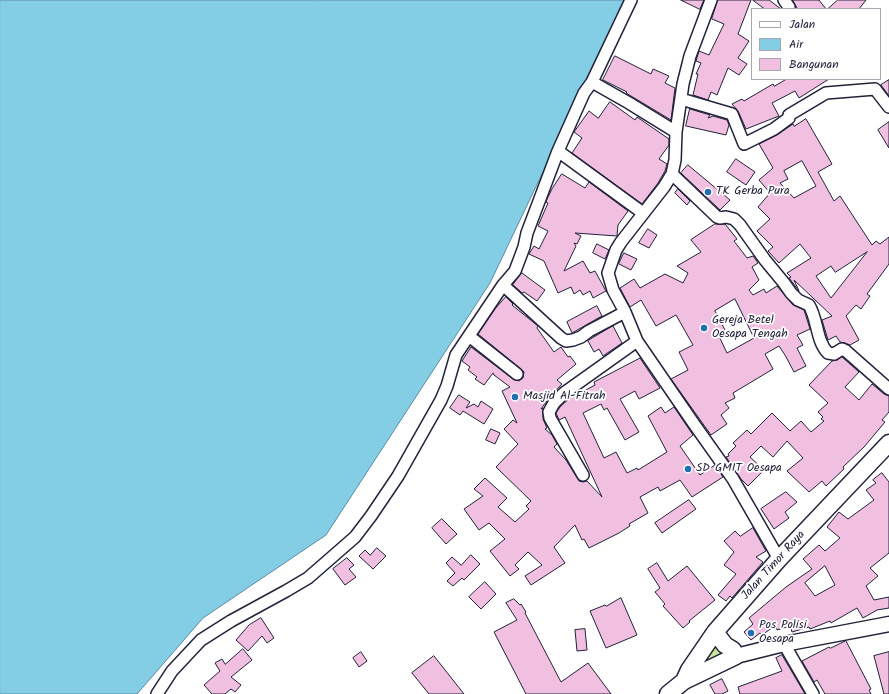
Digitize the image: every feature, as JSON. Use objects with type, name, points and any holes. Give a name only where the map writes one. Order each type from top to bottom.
[{"type":"highway","name":"Jalan Timor Raya","points":[[668,694],[684,681],[689,670],[715,632],[779,559],[889,443]]},
{"type":"highway","points":[[684,681],[736,656],[733,650],[725,645],[715,632]]},
{"type":"main road","points":[[736,656],[784,644],[889,624]]},
{"type":"street","points":[[157,694],[162,684],[172,671],[200,640],[308,578],[355,537],[371,516],[398,476],[441,400],[456,356],[503,285],[515,271],[524,247],[527,233],[558,151],[584,93],[592,82],[631,0]]},
{"type":"street","points":[[711,0],[690,56],[683,84],[676,132],[675,160],[672,174],[664,187],[616,250],[608,273],[613,290],[625,312],[637,341],[733,479],[779,559]]},
{"type":"street","points":[[592,82],[676,132]]},
{"type":"street","points":[[681,99],[732,114],[744,144],[774,129],[789,118],[789,115],[826,93],[875,89],[889,107]]},
{"type":"street","points":[[558,151],[643,213]]},
{"type":"street","points":[[672,174],[717,217],[734,219],[740,225],[791,293],[798,300],[809,305],[814,316],[822,346],[828,354],[834,354],[842,349],[846,351],[889,389]]},
{"type":"street","points":[[503,285],[566,341],[581,337],[589,330],[625,312]]},
{"type":"street","points":[[469,336],[517,374]]},
{"type":"street","points":[[583,475],[550,418],[549,412],[554,403],[564,393],[637,341]]},
{"type":"street","points":[[784,644],[812,694]]},
{"type":"green space","points":[[725,634],[736,651],[685,678]]},
{"type":"water","points":[[0,0],[625,0],[490,283],[326,535],[203,618],[137,694],[0,694]]},
{"type":"building","points":[[681,0],[704,0],[700,9]]},
{"type":"building","points":[[718,0],[751,0],[738,34],[749,41],[738,58],[747,64],[739,75],[728,68],[717,95],[711,92],[708,100],[693,95],[698,74],[696,74],[701,63],[696,61],[699,51],[709,55],[724,24],[712,19]]},
{"type":"building","points":[[753,0],[769,0],[780,8],[764,8]]},
{"type":"building","points":[[793,0],[819,0],[825,8],[797,8]]},
{"type":"building","points":[[838,0],[866,0],[860,8],[829,8]]},
{"type":"building","points":[[615,56],[651,74],[653,69],[669,76],[665,83],[675,88],[671,120],[626,93],[627,92],[603,80]]},
{"type":"building","points":[[785,80],[827,80],[799,98],[795,91],[772,103],[779,116],[746,129],[738,111],[732,104],[742,99],[744,101],[773,84],[774,86]]},
{"type":"building","points":[[889,80],[889,96],[881,85]]},
{"type":"building","points":[[610,102],[635,120],[637,117],[669,139],[669,145],[659,159],[667,164],[665,171],[642,204],[572,153],[582,138],[574,132],[589,111],[598,118]]},
{"type":"building","points":[[690,109],[710,115],[708,118],[713,116],[727,120],[729,125],[726,135],[686,126]]},
{"type":"building","points":[[806,119],[832,164],[818,172],[834,201],[840,196],[872,245],[876,241],[880,244],[889,237],[889,264],[867,294],[870,296],[861,309],[856,305],[846,316],[859,340],[850,345],[840,342],[836,336],[828,340],[822,320],[832,316],[794,280],[799,291],[789,278],[791,277],[787,273],[811,258],[800,244],[779,263],[768,251],[773,247],[757,231],[770,219],[758,207],[770,193],[759,180],[773,168],[759,144],[777,135],[793,124],[794,126]],"holes":[[[802,161],[816,186],[794,198],[780,183],[788,179],[784,171]],[[867,252],[831,298],[816,276],[831,266],[835,272]]]},
{"type":"building","points":[[889,122],[889,148],[878,130]]},
{"type":"building","points":[[736,159],[755,172],[746,185],[727,172]]},
{"type":"building","name":"TK Gerba Pura","points":[[688,165],[730,200],[720,210],[681,173]]},
{"type":"building","points":[[562,174],[585,188],[589,182],[628,211],[618,225],[617,236],[575,233],[581,236],[577,244],[574,243],[576,246],[564,271],[583,261],[590,273],[595,271],[606,291],[593,298],[590,291],[583,295],[580,290],[574,294],[571,287],[558,293],[544,261],[529,254],[534,246],[539,249],[548,231],[538,226],[548,203],[546,202],[547,199]]},
{"type":"building","points":[[678,189],[690,201],[687,205],[675,193]]},
{"type":"building","points":[[715,224],[725,224],[737,239],[734,241],[747,258],[753,256],[758,263],[752,267],[759,280],[749,290],[753,295],[764,289],[766,293],[777,286],[793,305],[804,310],[810,329],[797,335],[803,345],[797,348],[806,366],[794,372],[779,346],[765,354],[773,369],[733,393],[735,398],[725,403],[729,408],[721,415],[727,424],[711,435],[671,379],[688,370],[679,352],[693,345],[676,315],[656,326],[641,300],[630,307],[620,288],[634,279],[640,288],[665,274],[683,283],[688,273],[677,266],[701,252],[691,240]],"holes":[[[735,299],[754,338],[727,353],[718,334],[725,330],[715,311]]]},
{"type":"building","points":[[648,229],[657,235],[649,248],[639,243]]},
{"type":"building","points":[[597,244],[609,250],[605,259],[593,253]]},
{"type":"building","points":[[624,253],[637,259],[631,270],[619,264]]},
{"type":"building","points":[[522,273],[545,290],[537,301],[524,292],[522,293],[513,285]]},
{"type":"building","points":[[506,297],[513,304],[512,305],[538,326],[537,328],[554,352],[561,347],[568,357],[570,356],[576,364],[557,380],[562,384],[541,409],[543,408],[543,419],[547,428],[545,429],[552,435],[557,444],[554,447],[566,460],[579,481],[587,481],[602,497],[565,417],[559,420],[556,413],[560,407],[573,395],[573,397],[595,385],[594,382],[640,358],[660,388],[639,399],[635,391],[620,399],[639,432],[625,440],[607,408],[604,410],[601,404],[583,413],[604,458],[616,452],[627,473],[637,468],[638,470],[667,452],[648,416],[661,407],[665,413],[674,407],[693,435],[680,446],[700,475],[715,465],[723,477],[692,497],[680,480],[660,491],[658,487],[640,497],[648,513],[629,524],[630,526],[619,533],[589,548],[584,539],[582,540],[575,525],[554,547],[565,563],[531,585],[525,576],[542,565],[528,552],[515,565],[519,569],[510,576],[490,551],[505,539],[489,523],[479,530],[464,509],[483,496],[474,489],[485,478],[507,498],[498,507],[515,522],[529,509],[526,506],[531,501],[496,467],[518,444],[504,429],[513,420],[517,423],[502,391],[510,387],[493,373],[484,385],[475,379],[477,377],[468,370],[470,367],[462,361],[471,347],[513,379],[519,381],[523,378],[524,372],[521,369],[478,334],[495,309]]},
{"type":"building","points":[[597,306],[602,316],[572,333],[567,322]]},
{"type":"building","points":[[613,326],[622,343],[603,356],[599,349],[594,352],[588,341]]},
{"type":"building","points":[[842,357],[859,372],[845,387],[859,400],[872,384],[884,394],[889,396],[889,412],[882,420],[885,422],[864,447],[843,467],[844,469],[826,486],[822,481],[809,492],[787,471],[803,458],[787,441],[773,457],[761,446],[750,457],[762,468],[762,472],[748,486],[741,479],[726,457],[729,456],[728,454],[736,446],[733,443],[747,430],[751,434],[772,413],[790,431],[801,421],[811,432],[824,421],[821,419],[823,417],[818,412],[828,403],[809,385],[832,361]]},
{"type":"building","points":[[459,395],[470,402],[466,408],[474,404],[478,407],[481,401],[493,409],[484,424],[463,411],[460,415],[450,408]]},
{"type":"building","points":[[491,429],[500,433],[495,444],[486,440]]},
{"type":"building","points":[[882,473],[889,482],[889,553],[870,568],[878,576],[866,586],[874,600],[889,597],[889,608],[877,610],[863,618],[857,608],[831,623],[830,621],[810,629],[809,627],[792,632],[790,626],[777,630],[776,625],[762,635],[760,633],[751,640],[744,632],[753,624],[749,618],[786,587],[812,569],[803,559],[819,545],[825,551],[840,538],[827,527],[839,512],[848,519],[874,500],[866,490],[876,483],[873,480]],"holes":[[[825,566],[835,585],[815,596],[805,583]]]},
{"type":"building","points":[[786,492],[797,502],[785,512],[789,518],[774,529],[761,509]]},
{"type":"building","points":[[689,500],[696,509],[662,533],[655,523]]},
{"type":"building","points":[[442,519],[457,534],[446,544],[432,528]]},
{"type":"building","points":[[753,528],[766,551],[756,557],[763,562],[732,598],[730,596],[726,601],[718,595],[736,574],[724,565],[734,552],[724,541],[735,531],[740,536]]},
{"type":"building","points":[[377,548],[386,556],[373,569],[359,556],[365,550],[370,555]]},
{"type":"building","points":[[471,555],[480,564],[464,580],[462,578],[453,586],[447,581],[455,573],[446,563],[452,557],[461,565]]},
{"type":"building","points":[[347,558],[354,565],[349,569],[356,577],[345,585],[333,569]]},
{"type":"building","points":[[657,563],[668,581],[687,566],[715,600],[689,621],[690,622],[683,628],[663,606],[665,604],[655,592],[660,588],[648,569]]},
{"type":"building","points":[[485,582],[496,594],[481,609],[469,597]]},
{"type":"building","points":[[621,598],[637,635],[606,648],[590,611],[605,605],[606,606]]},
{"type":"building","points":[[514,599],[520,605],[521,604],[526,612],[525,613],[561,682],[588,663],[611,694],[526,694],[494,632],[517,620],[506,603]]},
{"type":"building","points":[[261,618],[274,638],[267,643],[262,636],[248,651],[236,640],[249,625]]},
{"type":"building","points":[[585,629],[587,650],[577,651],[575,630]]},
{"type":"building","points":[[846,641],[871,689],[869,690],[871,694],[825,694],[817,680],[814,682],[802,661],[829,647],[830,648]]},
{"type":"building","points":[[243,649],[252,660],[231,677],[241,685],[235,692],[231,689],[225,694],[212,694],[204,685],[220,671],[215,663],[222,659],[225,664]]},
{"type":"building","points":[[361,652],[367,661],[359,667],[353,658]]},
{"type":"building","points":[[889,652],[889,694],[884,694],[874,656]]},
{"type":"building","points":[[782,655],[805,694],[740,694],[738,687],[782,671],[776,658]]},
{"type":"building","points":[[434,656],[464,694],[429,694],[412,673]]},
{"type":"building","points":[[722,679],[728,691],[722,694],[715,694],[710,685]]},
{"type":"place","name":"TK Gerba Pura","points":[[708,192]]},
{"type":"place","name":"Gereja Betel Oesapa Tengah","points":[[704,328]]},
{"type":"place","name":"Masjid Al-Fitrah","points":[[515,397]]},
{"type":"place","name":"SD GMIT Oesapa","points":[[688,469]]},
{"type":"place","name":"Pos Polisi Oesapa","points":[[751,633]]}]
